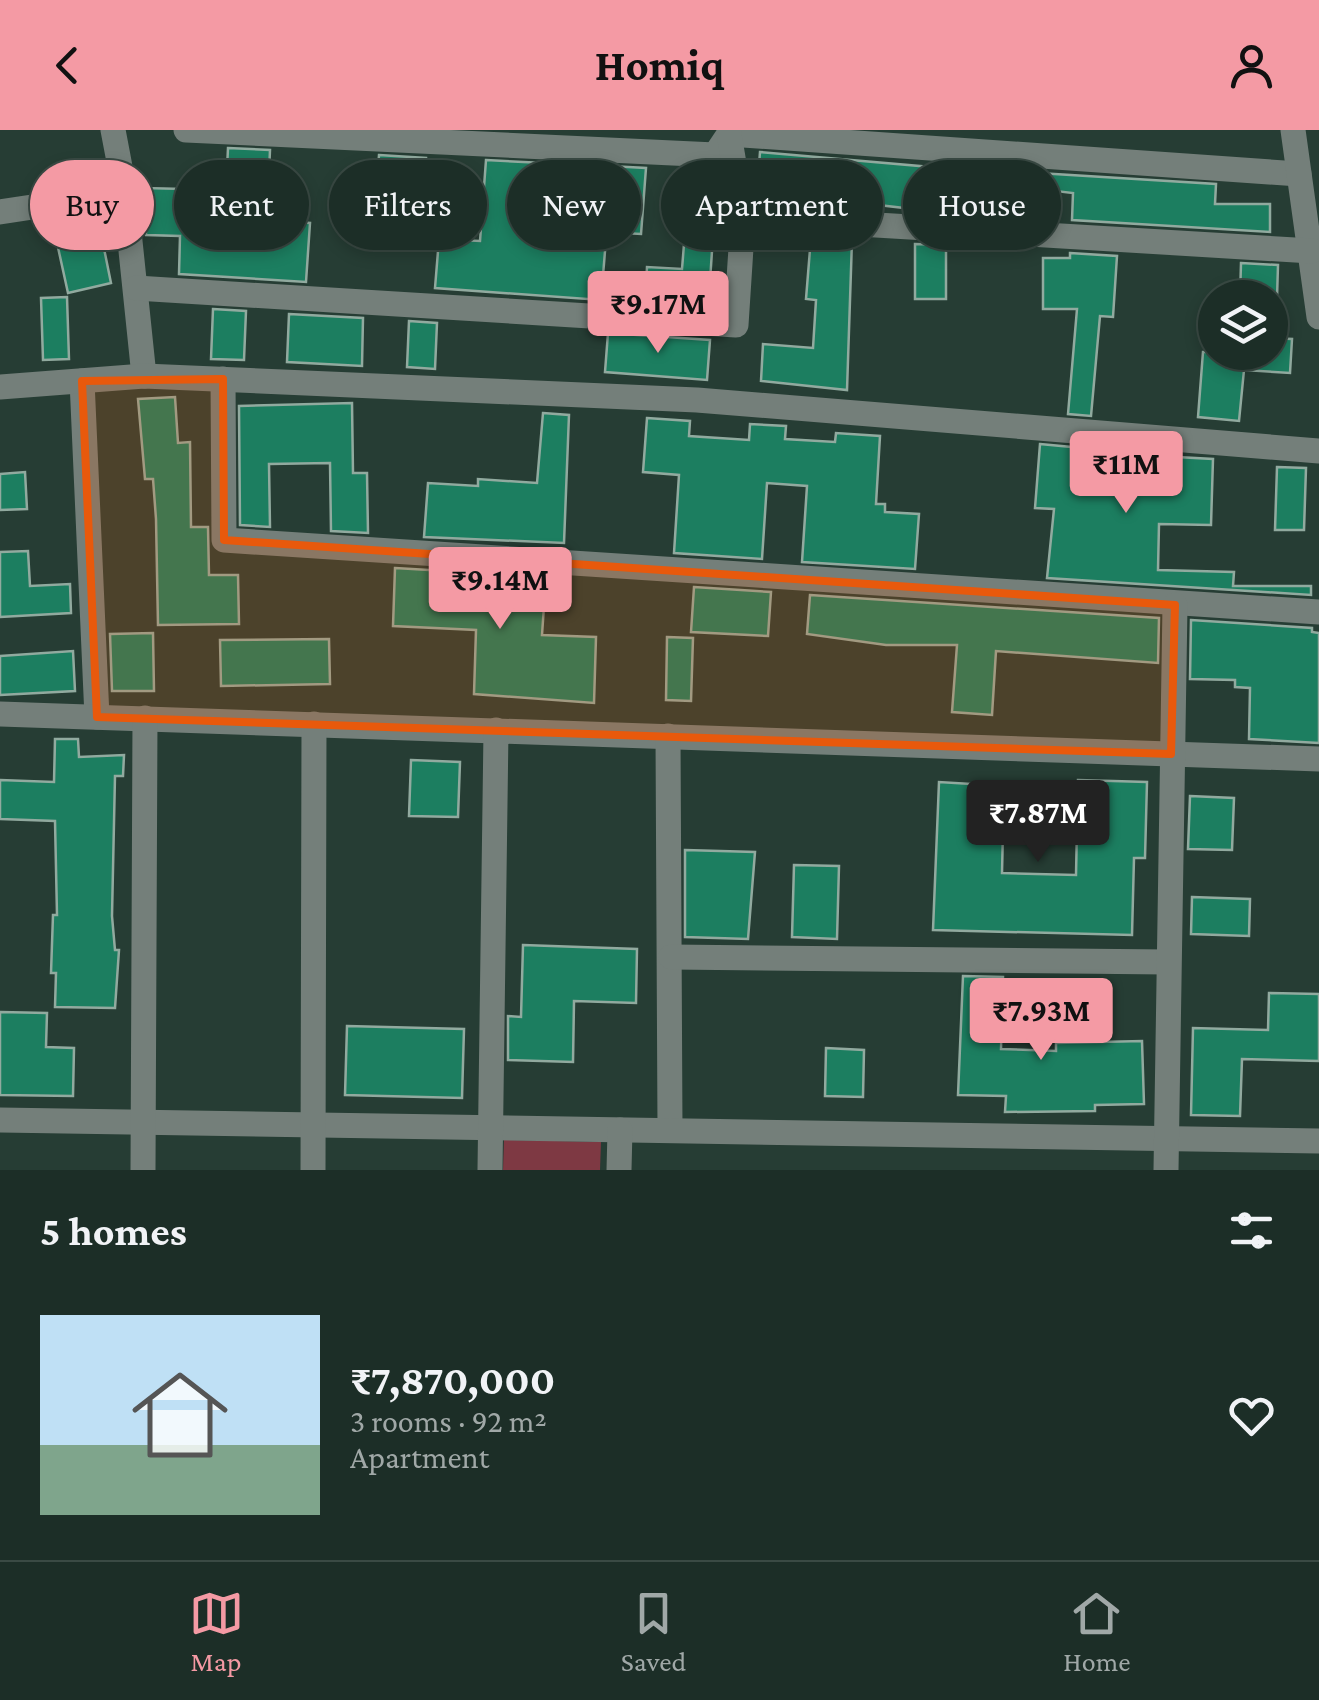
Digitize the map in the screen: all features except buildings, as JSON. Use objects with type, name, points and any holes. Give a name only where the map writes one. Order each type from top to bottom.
[{"type":"street","points":[[113,130],[119,160]]},
{"type":"street","points":[[186,130],[584,138],[715,155],[729,134]]},
{"type":"street","points":[[1293,130],[1319,317]]},
{"type":"street","points":[[729,134],[1300,174]]},
{"type":"street","points":[[729,134],[733,160]]},
{"type":"street","points":[[0,212],[30,207]]},
{"type":"street","points":[[883,225],[1312,251]]},
{"type":"street","points":[[132,250],[144,376]]},
{"type":"street","points":[[136,288],[736,324],[741,250]]},
{"type":"street","points":[[0,388],[144,376],[696,400],[1319,451]]},
{"type":"street","points":[[223,380],[224,540],[1319,612]]},
{"type":"street","points":[[82,381],[97,717]]},
{"type":"street","points":[[1166,1170],[1175,605]]},
{"type":"street","points":[[0,714],[1319,759]]},
{"type":"street","points":[[143,1170],[145,718]]},
{"type":"street","points":[[314,724],[314,1170]]},
{"type":"street","points":[[490,1170],[496,730]]},
{"type":"street","points":[[668,736],[670,1130]]},
{"type":"street","points":[[671,956],[1168,962]]},
{"type":"street","points":[[0,1120],[1319,1141]]},
{"type":"street","points":[[619,1170],[620,1130]]},
{"type":"highlighted area","points":[[223,379],[224,540],[1175,605],[1171,754],[97,717],[82,381]]},
{"type":"shaded area","points":[[504,1140],[601,1142],[600,1170],[503,1170]]}]
